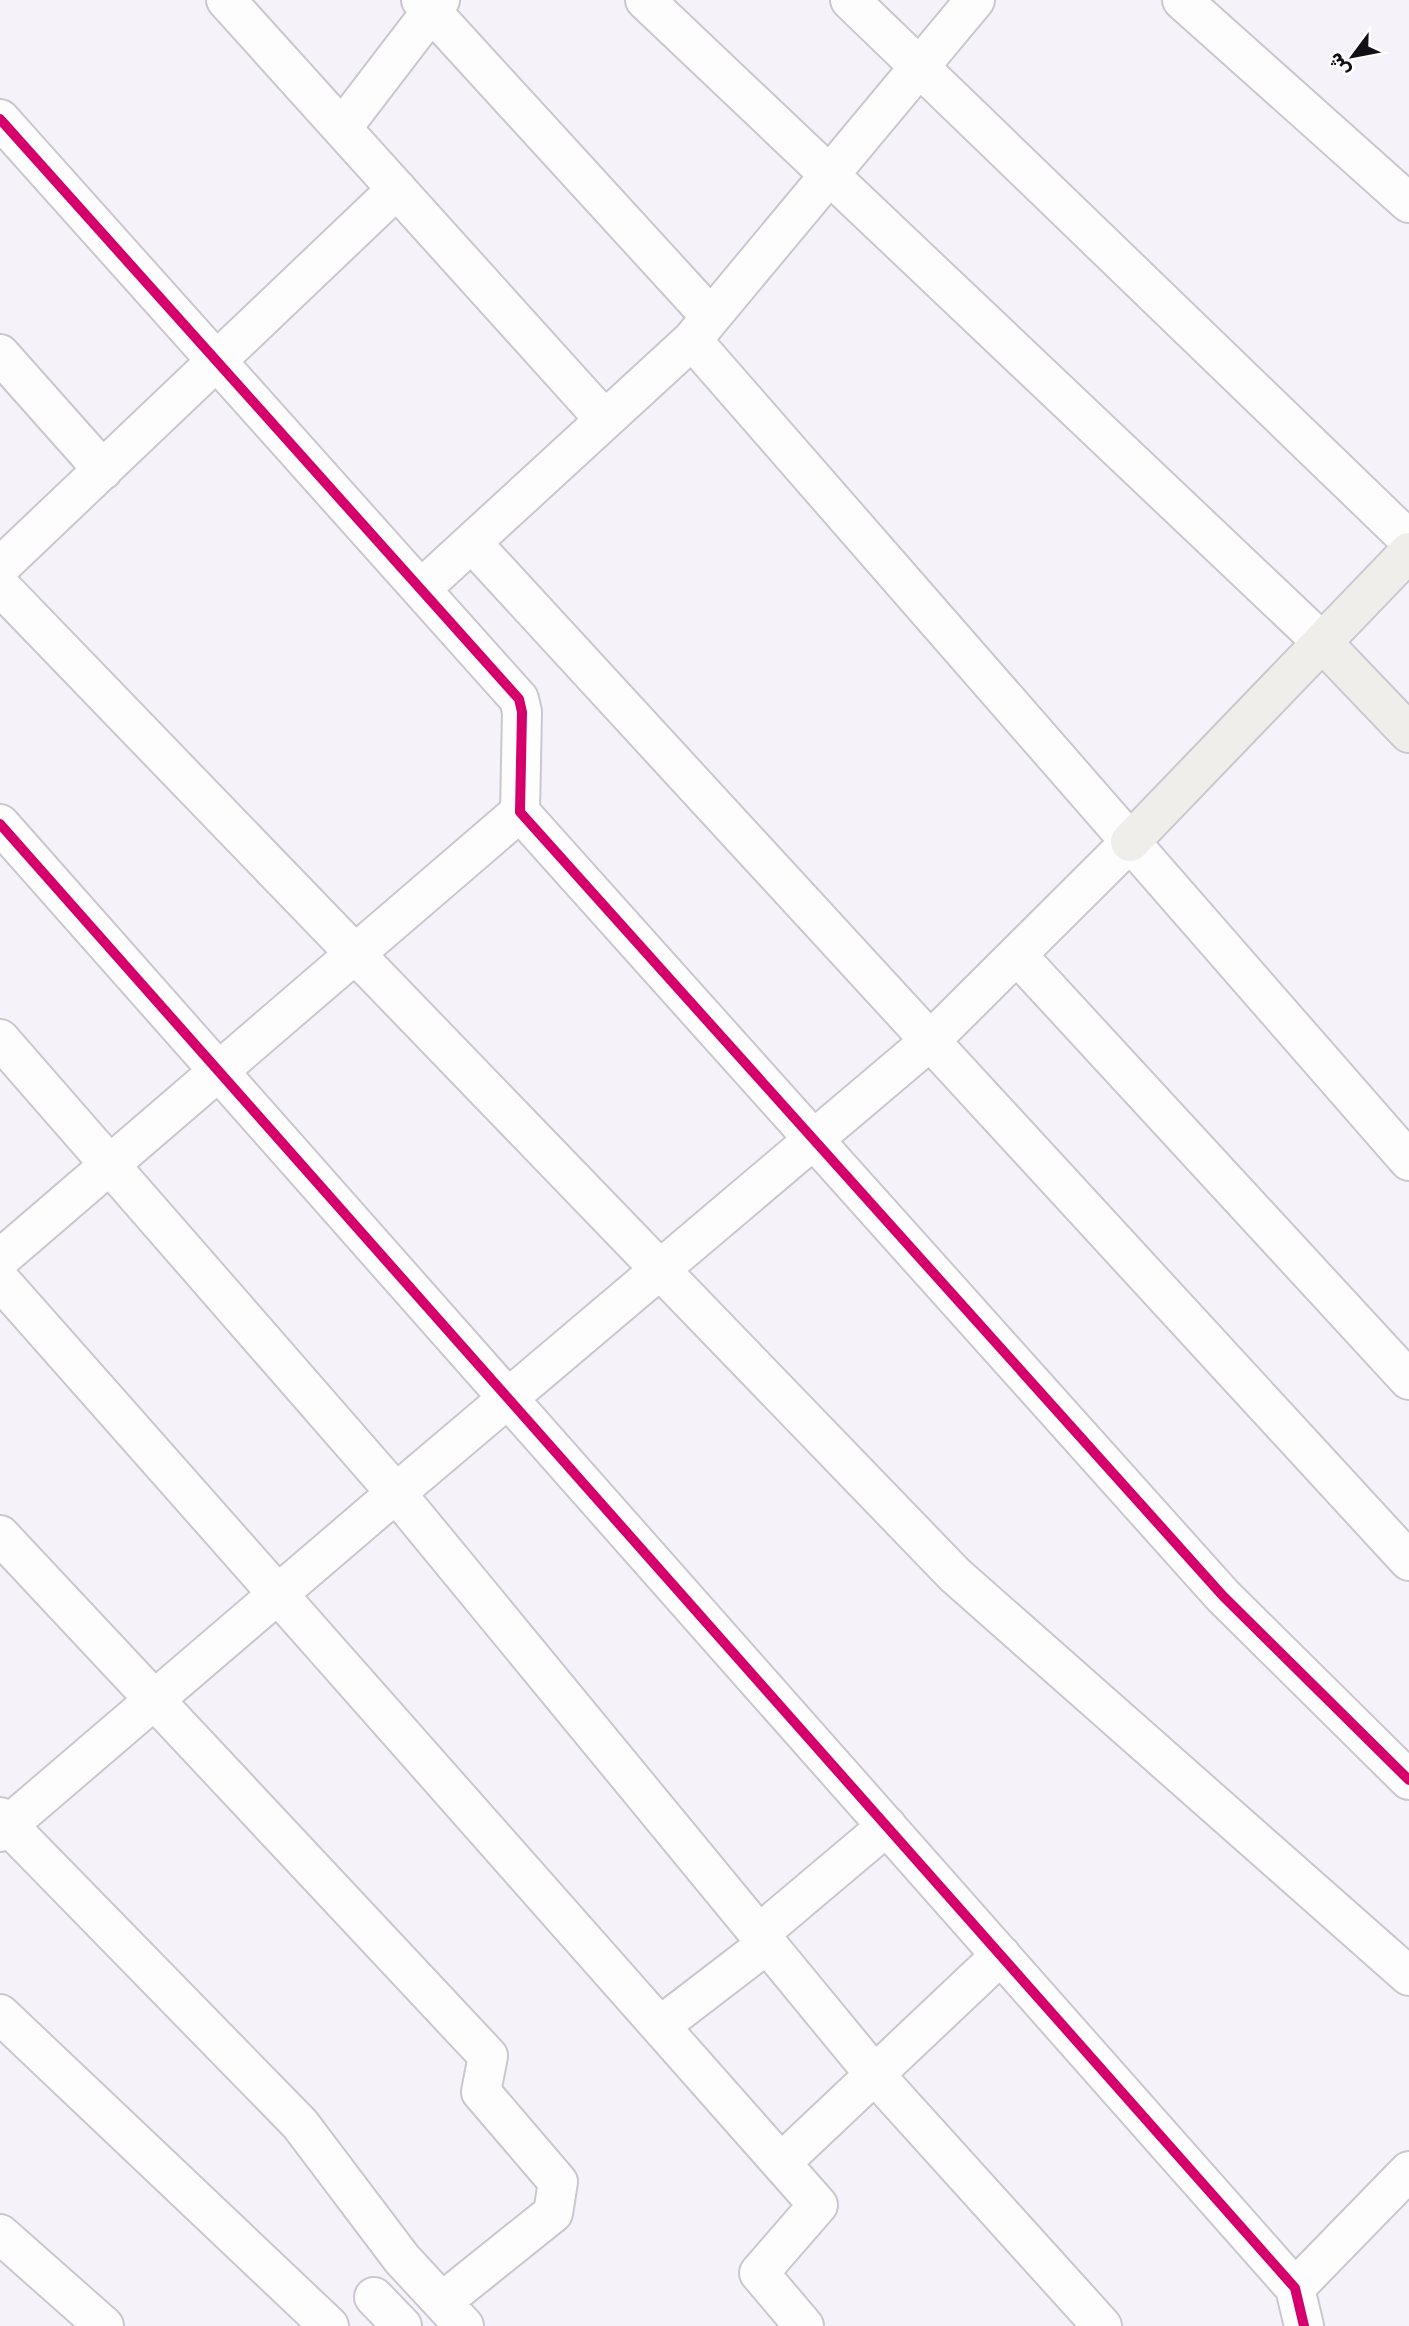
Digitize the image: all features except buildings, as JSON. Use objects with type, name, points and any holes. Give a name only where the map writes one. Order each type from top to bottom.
[{"type":"street","points":[[226,0],[605,420]]},
{"type":"street","points":[[645,0],[1322,642],[1409,733]]},
{"type":"street","points":[[850,0],[1409,540]]},
{"type":"street","points":[[421,589],[701,328],[975,0]]},
{"type":"street","points":[[1182,0],[1409,203]]},
{"type":"street","points":[[342,128],[431,4],[1130,842],[1409,1161]]},
{"type":"street","points":[[0,119],[519,699],[522,712],[520,812],[1223,1596],[1409,1780]]},
{"type":"street","points":[[0,567],[397,189]]},
{"type":"street","points":[[0,354],[103,470]]},
{"type":"street","points":[[472,543],[1409,1561]]},
{"type":"street","points":[[0,1535],[155,1700],[488,2056],[481,2092],[558,2182],[553,2213],[453,2314],[402,2259],[300,2124],[3,1825],[155,1700],[930,1041],[1130,842],[1409,552]]},
{"type":"street","points":[[0,586],[955,1575],[1409,1976]]},
{"type":"street","points":[[0,1259],[520,812]]},
{"type":"street","points":[[0,824],[1295,2288],[1304,2326]]},
{"type":"street","points":[[1017,954],[1409,1380]]},
{"type":"street","points":[[0,1039],[396,1493],[875,2074],[1102,2326]]},
{"type":"street","points":[[0,1280],[818,2205],[759,2273],[804,2326]]},
{"type":"street","points":[[660,2026],[763,1939],[887,1826]]},
{"type":"street","points":[[781,2163],[1001,1955]]},
{"type":"street","points":[[0,2014],[329,2326]]},
{"type":"street","points":[[1295,2288],[1409,2171]]},
{"type":"street","points":[[4,2246],[104,2326]]},
{"type":"street","points":[[373,2297],[402,2326]]},
{"type":"cycle path","points":[[0,119],[519,699],[522,712],[520,812],[1223,1596],[1409,1780]]},
{"type":"cycle path","points":[[0,824],[1295,2288],[1304,2326]]}]
